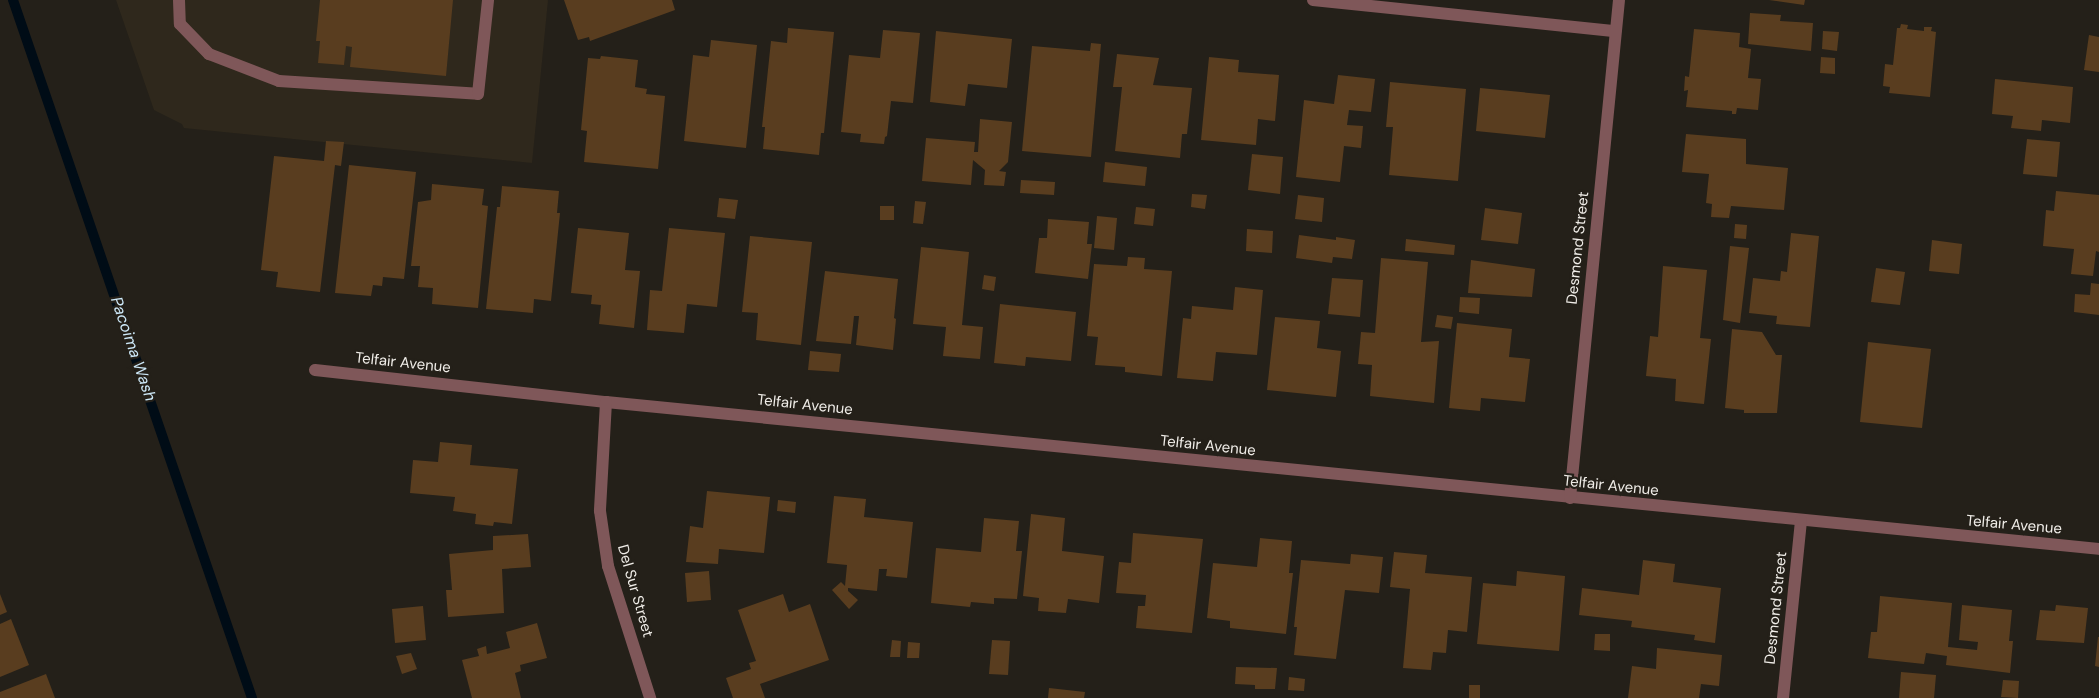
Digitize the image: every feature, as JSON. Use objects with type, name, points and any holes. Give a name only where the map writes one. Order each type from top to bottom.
[{"type":"street","points":[[179,0],[180,24],[209,54],[278,81],[478,94],[488,0]]},
{"type":"street","points":[[1313,0],[1615,32]]},
{"type":"street","name":"Desmond Street","points":[[1570,498],[1619,0]]},
{"type":"street","name":"Telfair Avenue","points":[[315,370],[606,402],[2099,549]]},
{"type":"street","name":"Del Sur Street","points":[[606,402],[600,511],[608,566],[650,698]]},
{"type":"street","name":"Desmond Street","points":[[1783,698],[1801,521]]},
{"type":"shaded area","points":[[116,0],[548,0],[532,163],[184,128],[182,124],[154,110]]},
{"type":"building","points":[[320,0],[453,0],[446,76],[350,67],[352,47],[346,46],[344,65],[318,63],[320,41],[316,41]]},
{"type":"building","points":[[564,0],[672,0],[675,10],[590,41],[589,37],[578,40]]},
{"type":"building","points":[[1769,0],[1805,0],[1804,5]]},
{"type":"building","points":[[1750,13],[1781,15],[1780,21],[1813,23],[1811,51],[1748,44]]},
{"type":"building","points":[[1901,24],[1908,25],[1907,29],[1924,31],[1924,27],[1932,27],[1931,31],[1936,32],[1930,97],[1889,93],[1890,87],[1883,86],[1885,64],[1893,65],[1897,28],[1900,28]]},
{"type":"building","points":[[788,28],[834,32],[824,133],[821,133],[819,155],[763,149],[765,127],[762,127],[771,41],[787,43]]},
{"type":"building","points":[[1694,29],[1740,33],[1739,47],[1751,49],[1748,78],[1761,79],[1758,110],[1737,108],[1736,114],[1732,114],[1732,111],[1686,107],[1688,90],[1684,91],[1685,76],[1689,77]]},
{"type":"building","points":[[883,30],[920,33],[913,103],[891,101],[887,136],[885,137],[884,144],[860,142],[861,134],[841,132],[849,55],[880,58]]},
{"type":"building","points":[[936,31],[1012,39],[1007,88],[968,84],[965,106],[930,102]]},
{"type":"building","points":[[1823,31],[1839,32],[1837,51],[1822,49]]},
{"type":"building","points":[[2089,35],[2099,37],[2099,72],[2084,70]]},
{"type":"building","points":[[711,40],[757,45],[746,148],[684,141],[693,55],[709,57]]},
{"type":"building","points":[[1091,43],[1101,44],[1091,157],[1022,151],[1032,46],[1090,51]]},
{"type":"building","points":[[1117,54],[1159,58],[1153,85],[1192,88],[1187,134],[1182,134],[1180,158],[1115,151],[1122,87],[1113,87]]},
{"type":"building","points":[[601,56],[638,60],[635,87],[647,89],[646,94],[665,96],[658,169],[584,162],[587,131],[581,130],[588,58],[600,59]]},
{"type":"building","points":[[1209,57],[1239,60],[1238,72],[1279,75],[1275,121],[1258,119],[1256,145],[1201,140]]},
{"type":"building","points":[[1821,57],[1835,58],[1835,74],[1820,73]]},
{"type":"building","points":[[1338,75],[1375,79],[1371,112],[1349,110],[1347,125],[1363,126],[1361,148],[1344,146],[1340,182],[1296,177],[1304,100],[1334,104]]},
{"type":"building","points":[[1995,79],[2073,87],[2070,123],[2042,120],[2041,131],[2011,128],[2013,116],[1992,114]]},
{"type":"building","points":[[1390,82],[1466,89],[1458,181],[1389,175],[1393,127],[1386,127]]},
{"type":"building","points":[[1480,88],[1550,95],[1545,138],[1476,131]]},
{"type":"building","points":[[980,119],[1012,122],[1008,162],[999,171],[1006,172],[1004,186],[984,185],[985,170],[973,160],[971,185],[922,181],[926,138],[975,142],[974,152],[978,152]]},
{"type":"building","points":[[1686,134],[1746,139],[1746,164],[1788,168],[1784,210],[1731,206],[1729,218],[1711,217],[1712,204],[1706,203],[1709,174],[1682,172]]},
{"type":"building","points":[[2027,139],[2060,142],[2057,177],[2023,174]]},
{"type":"building","points":[[326,141],[344,142],[341,166],[335,165],[320,292],[276,287],[278,272],[261,270],[274,156],[324,161]]},
{"type":"building","points":[[1252,154],[1283,157],[1280,194],[1248,190]]},
{"type":"building","points":[[1105,162],[1147,167],[1145,186],[1103,182]]},
{"type":"building","points":[[349,165],[416,172],[404,279],[383,277],[382,286],[373,285],[371,296],[335,293]]},
{"type":"building","points":[[1021,180],[1055,182],[1054,195],[1020,193]]},
{"type":"building","points":[[432,184],[484,189],[482,205],[488,206],[478,308],[432,304],[433,288],[418,287],[420,266],[411,266],[418,202],[431,200]]},
{"type":"building","points":[[502,186],[559,191],[557,213],[560,213],[551,301],[534,299],[533,313],[486,309],[497,207],[500,207]]},
{"type":"building","points":[[2056,191],[2099,195],[2099,252],[2096,251],[2093,276],[2071,274],[2074,249],[2043,246],[2046,210],[2054,211]]},
{"type":"building","points":[[1192,194],[1207,195],[1205,209],[1191,207]]},
{"type":"building","points":[[1298,195],[1324,198],[1322,222],[1295,219]]},
{"type":"building","points":[[719,198],[738,200],[735,219],[717,217]]},
{"type":"building","points":[[915,201],[926,202],[923,224],[913,223]]},
{"type":"building","points":[[880,206],[894,206],[894,220],[880,220]]},
{"type":"building","points":[[1136,207],[1155,209],[1153,226],[1134,224]]},
{"type":"building","points":[[1485,208],[1522,213],[1518,244],[1481,240]]},
{"type":"building","points":[[1097,216],[1117,218],[1114,250],[1094,248]]},
{"type":"building","points":[[1048,219],[1089,222],[1087,244],[1092,244],[1088,279],[1035,273],[1039,238],[1047,238]]},
{"type":"building","points":[[1735,224],[1747,225],[1746,239],[1734,238]]},
{"type":"building","points":[[578,228],[629,233],[625,270],[640,271],[634,328],[599,324],[601,305],[591,304],[592,295],[571,293]]},
{"type":"building","points":[[669,228],[725,233],[717,307],[687,304],[684,333],[647,330],[650,290],[662,291]]},
{"type":"building","points":[[1247,229],[1273,231],[1272,253],[1246,251]]},
{"type":"building","points":[[1791,233],[1819,236],[1810,327],[1776,324],[1777,316],[1749,313],[1753,278],[1780,281],[1781,271],[1787,272]]},
{"type":"building","points":[[1299,235],[1336,240],[1336,237],[1355,240],[1352,259],[1333,257],[1332,263],[1296,258]]},
{"type":"building","points":[[750,236],[812,242],[801,345],[756,340],[758,313],[742,312]]},
{"type":"building","points":[[1406,239],[1455,245],[1454,255],[1405,251]]},
{"type":"building","points":[[1932,240],[1962,244],[1959,274],[1929,271]]},
{"type":"building","points":[[1730,246],[1749,248],[1740,323],[1723,320]]},
{"type":"building","points":[[921,247],[969,252],[962,325],[983,327],[980,359],[943,356],[946,327],[913,324]]},
{"type":"building","points":[[1128,257],[1145,258],[1144,269],[1172,271],[1162,376],[1125,372],[1125,367],[1095,365],[1098,337],[1087,336],[1094,264],[1127,266]]},
{"type":"building","points":[[1381,258],[1428,262],[1421,342],[1439,341],[1434,403],[1370,396],[1372,365],[1358,364],[1361,332],[1375,333]]},
{"type":"building","points":[[1471,260],[1535,269],[1532,297],[1468,293]]},
{"type":"building","points":[[1663,266],[1707,270],[1700,338],[1711,339],[1704,404],[1675,401],[1676,379],[1646,376],[1650,336],[1658,337]]},
{"type":"building","points":[[1876,268],[1905,272],[1900,305],[1871,302]]},
{"type":"building","points":[[825,271],[898,279],[893,350],[856,345],[859,316],[854,316],[851,344],[816,341]]},
{"type":"building","points":[[984,275],[996,277],[994,291],[982,289]]},
{"type":"building","points":[[1332,278],[1363,280],[1360,317],[1328,314]]},
{"type":"building","points":[[2091,283],[2099,284],[2099,315],[2074,312],[2075,294],[2090,295]]},
{"type":"building","points":[[1235,287],[1263,290],[1257,355],[1216,352],[1213,381],[1177,378],[1183,318],[1191,319],[1192,306],[1233,310]]},
{"type":"building","points":[[1460,297],[1480,298],[1479,314],[1459,312]]},
{"type":"building","points":[[1000,304],[1076,312],[1071,361],[1026,357],[1025,366],[994,363]]},
{"type":"building","points":[[1437,315],[1453,317],[1451,329],[1435,327]]},
{"type":"building","points":[[1275,317],[1320,321],[1317,348],[1341,351],[1336,397],[1267,390]]},
{"type":"building","points":[[1457,323],[1512,329],[1509,357],[1530,359],[1525,402],[1481,398],[1480,411],[1449,408]]},
{"type":"building","points":[[1732,329],[1762,332],[1776,355],[1782,355],[1777,413],[1744,413],[1744,410],[1725,408]]},
{"type":"building","points":[[1868,342],[1931,349],[1922,428],[1860,422]]},
{"type":"building","points":[[810,351],[841,354],[839,372],[808,370]]},
{"type":"building","points":[[440,442],[472,445],[470,465],[518,469],[512,524],[494,522],[493,526],[475,524],[476,514],[453,511],[455,497],[410,493],[413,460],[438,462]]},
{"type":"building","points":[[707,491],[770,497],[764,553],[719,549],[718,564],[686,562],[690,526],[703,528]]},
{"type":"building","points":[[834,496],[866,499],[864,517],[913,522],[907,578],[886,576],[887,569],[879,569],[877,591],[848,588],[848,591],[858,600],[849,609],[832,590],[841,582],[845,586],[847,565],[827,563]]},
{"type":"building","points":[[778,500],[796,502],[795,513],[777,511]]},
{"type":"building","points":[[1031,514],[1065,518],[1062,551],[1104,556],[1099,603],[1068,599],[1066,613],[1038,611],[1039,598],[1023,596]]},
{"type":"building","points":[[984,518],[1019,521],[1016,551],[1022,551],[1017,599],[994,598],[994,604],[971,602],[970,607],[931,603],[936,548],[981,552]]},
{"type":"building","points":[[1133,533],[1203,539],[1192,633],[1136,628],[1138,606],[1145,606],[1146,595],[1116,593],[1119,562],[1131,563]]},
{"type":"building","points":[[528,534],[531,567],[502,569],[504,613],[448,617],[446,590],[452,590],[449,554],[493,550],[493,536]]},
{"type":"building","points":[[1260,538],[1292,541],[1289,573],[1293,573],[1286,634],[1230,628],[1230,621],[1207,618],[1213,563],[1257,567]]},
{"type":"building","points":[[1394,552],[1427,555],[1425,573],[1472,577],[1467,632],[1448,630],[1446,653],[1433,652],[1431,670],[1403,668],[1410,589],[1390,587]]},
{"type":"building","points":[[1351,554],[1383,557],[1379,593],[1345,590],[1336,659],[1294,655],[1297,627],[1294,627],[1301,560],[1350,564]]},
{"type":"building","points":[[1643,560],[1675,564],[1673,582],[1721,588],[1715,643],[1694,640],[1695,635],[1631,627],[1632,621],[1579,615],[1582,588],[1639,595]]},
{"type":"building","points":[[709,571],[711,600],[687,602],[685,573]]},
{"type":"building","points":[[1517,571],[1565,576],[1559,651],[1477,644],[1483,583],[1516,586]]},
{"type":"building","points":[[0,594],[7,612],[0,615]]},
{"type":"building","points":[[783,594],[789,612],[810,604],[829,660],[760,684],[765,698],[733,698],[726,678],[751,669],[749,663],[756,661],[738,610]]},
{"type":"building","points":[[1880,596],[1952,603],[1948,647],[1977,650],[1978,642],[1959,640],[1962,605],[2012,610],[2009,641],[2013,641],[2010,673],[1946,665],[1947,656],[1926,653],[1924,664],[1868,658],[1871,632],[1877,632]]},
{"type":"building","points":[[2056,605],[2088,608],[2084,643],[2036,640],[2040,610],[2055,611]]},
{"type":"building","points":[[423,606],[426,640],[395,643],[392,609]]},
{"type":"building","points":[[11,619],[29,665],[0,677],[0,624]]},
{"type":"building","points":[[537,623],[547,658],[520,665],[521,671],[515,673],[521,698],[472,698],[462,660],[479,656],[477,649],[486,646],[487,654],[510,648],[506,632]]},
{"type":"building","points":[[1595,634],[1610,634],[1610,651],[1594,650]]},
{"type":"building","points":[[2099,637],[2099,667],[2095,666]]},
{"type":"building","points":[[892,640],[901,641],[900,657],[890,657]]},
{"type":"building","points":[[992,640],[1010,641],[1008,675],[989,674]]},
{"type":"building","points":[[908,642],[920,643],[919,658],[907,658]]},
{"type":"building","points":[[1657,648],[1722,655],[1719,686],[1701,684],[1699,698],[1628,698],[1632,666],[1656,669]]},
{"type":"building","points":[[411,653],[417,669],[402,674],[396,656]]},
{"type":"building","points":[[1236,667],[1277,668],[1275,689],[1255,689],[1255,685],[1235,684]]},
{"type":"building","points":[[1901,672],[1936,675],[1934,698],[1899,698]]},
{"type":"building","points":[[46,674],[55,698],[0,698],[0,692]]},
{"type":"building","points":[[1289,677],[1305,679],[1304,691],[1288,690]]},
{"type":"building","points":[[2003,680],[2019,681],[2018,698],[2001,697]]},
{"type":"building","points":[[1469,685],[1480,685],[1480,698],[1469,698]]},
{"type":"building","points":[[1049,688],[1085,692],[1084,698],[1048,698]]},
{"type":"waterway","name":"Pacoima Wash","points":[[13,0],[252,698]]}]
